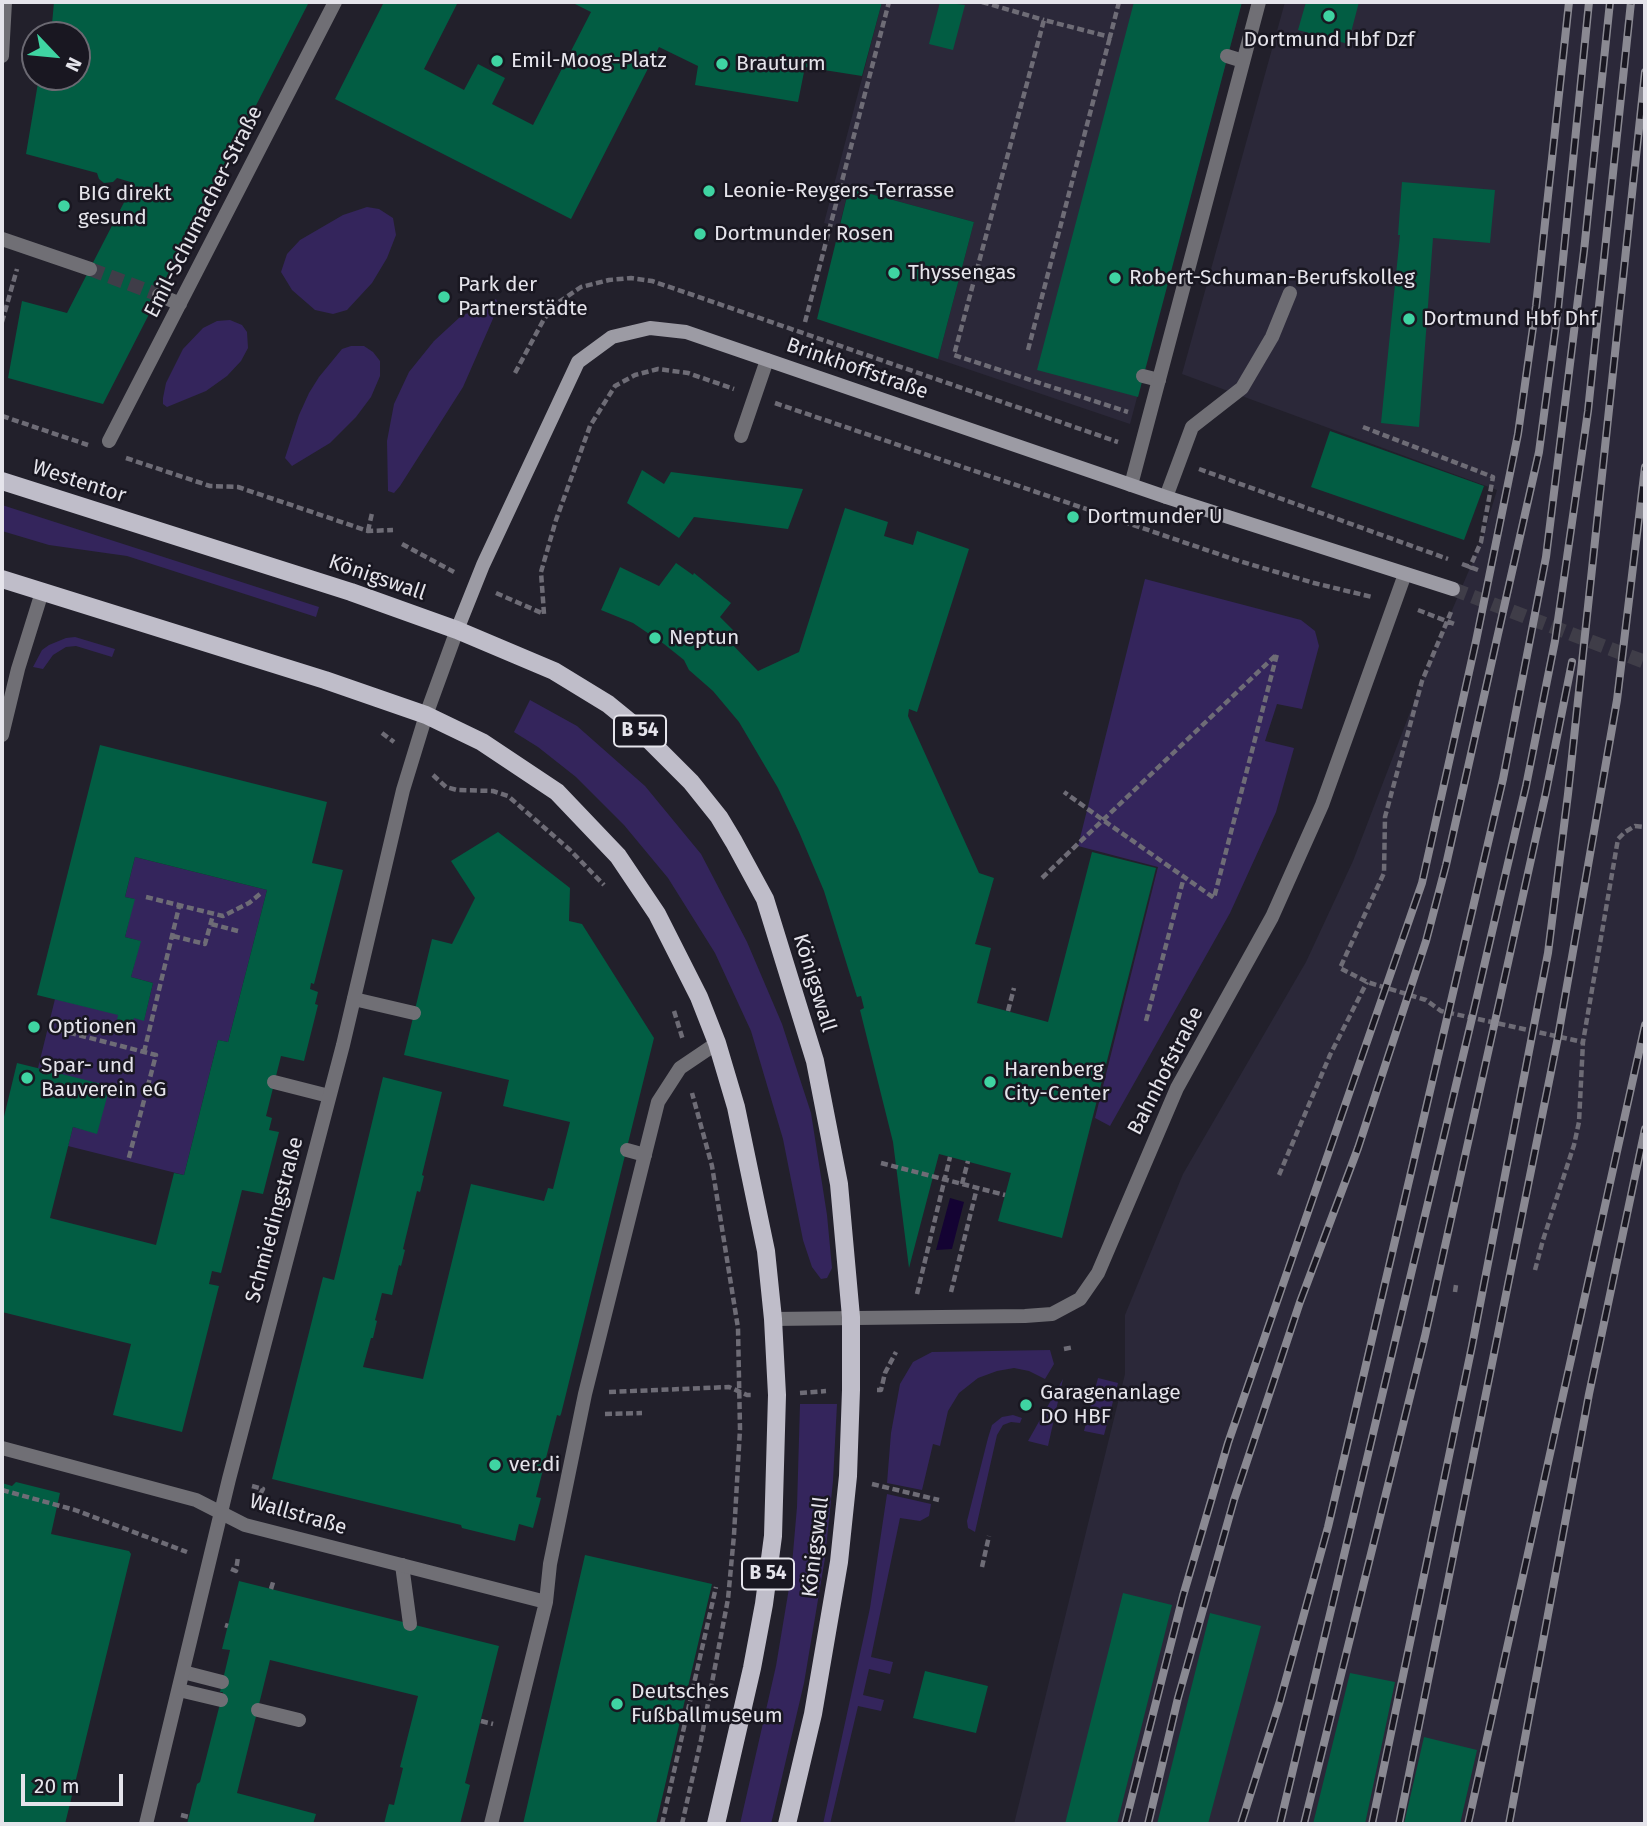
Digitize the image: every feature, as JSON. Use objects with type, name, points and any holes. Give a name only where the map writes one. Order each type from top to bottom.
[{"type":"main road","name":"Westentor","points":[[2,481],[143,526]]},
{"type":"main road","name":"Königswall","points":[[143,526],[351,592],[457,630],[554,671],[608,704],[635,726],[691,782],[719,817],[765,899],[815,1061],[839,1184],[851,1317],[848,1476],[839,1562],[813,1714],[787,1824]]},
{"type":"main road","name":"B 54","points":[[2,579],[325,680],[426,715],[481,742],[557,792],[598,833],[632,875],[657,914],[699,997],[717,1043],[739,1120],[766,1251],[774,1319],[777,1395],[773,1536],[764,1604],[716,1824]]},
{"type":"street","points":[[2,56],[5,2]]},
{"type":"street","name":"Emil-Schumacher-Straße","points":[[109,441],[335,2]]},
{"type":"street","points":[[1131,485],[1259,2]]},
{"type":"street","points":[[1227,56],[1243,61]]},
{"type":"street","points":[[2,239],[90,269]]},
{"type":"street","points":[[1166,497],[1192,427],[1242,388],[1272,337],[1290,293]]},
{"type":"street","points":[[159,295],[180,303]]},
{"type":"street","name":"Brinkhoffstraße","points":[[457,630],[483,565],[578,362],[612,337],[650,328],[686,332],[1166,497],[1453,589]]},
{"type":"street","points":[[740,436],[767,360]]},
{"type":"street","points":[[1143,376],[1159,380]]},
{"type":"street","name":"Bahnhofstraße","points":[[774,1319],[1025,1316],[1052,1314],[1080,1299],[1098,1273],[1177,1088],[1272,917],[1322,805],[1405,574]]},
{"type":"street","points":[[2,735],[18,669],[42,592]]},
{"type":"street","name":"Schmiedingstraße","points":[[146,1824],[221,1513],[330,1096],[403,790],[426,715],[457,630]]},
{"type":"street","points":[[354,999],[414,1013]]},
{"type":"street","points":[[491,1824],[546,1602],[550,1564],[585,1394],[658,1102],[680,1068],[717,1043]]},
{"type":"street","points":[[274,1082],[330,1096]]},
{"type":"street","points":[[626,1150],[645,1154]]},
{"type":"street","name":"Wallstraße","points":[[2,1448],[197,1500],[245,1525],[546,1602]]},
{"type":"street","points":[[402,1565],[410,1624]]},
{"type":"street","points":[[183,1672],[222,1682]]},
{"type":"street","points":[[178,1690],[221,1700]]},
{"type":"street","points":[[258,1710],[299,1720]]},
{"type":"path","points":[[805,322],[889,2]]},
{"type":"path","points":[[982,2],[1110,37]]},
{"type":"path","points":[[1028,350],[1119,2]]},
{"type":"path","points":[[1044,20],[954,355],[1149,419]]},
{"type":"path","points":[[2,322],[23,244]]},
{"type":"path","points":[[515,373],[544,319],[559,302],[581,287],[609,280],[642,280],[693,295],[1141,449]]},
{"type":"path","points":[[544,614],[541,572],[556,520],[590,426],[615,386],[635,375],[658,369],[688,373],[1277,573],[1393,603],[1457,625]]},
{"type":"path","points":[[1363,427],[1493,477],[1481,542]]},
{"type":"path","points":[[1179,463],[1478,570]]},
{"type":"path","points":[[238,487],[368,531],[393,530]]},
{"type":"path","points":[[368,531],[372,513]]},
{"type":"path","points":[[1042,878],[1103,820],[1277,654],[1213,898],[1184,877],[1103,820],[1064,792]]},
{"type":"path","points":[[1422,681],[1385,817],[1384,873],[1340,968],[1367,982],[1426,1000],[1441,1011],[1583,1042]]},
{"type":"path","points":[[457,790],[493,791],[508,796]]},
{"type":"path","points":[[1535,1270],[1576,1133],[1583,1042],[1618,839],[1635,826],[1645,827]]},
{"type":"path","points":[[1146,1021],[1184,877]]},
{"type":"path","points":[[146,897],[223,916],[249,903],[260,894]]},
{"type":"path","points":[[144,1052],[179,906]]},
{"type":"path","points":[[173,936],[205,944],[213,915]]},
{"type":"path","points":[[211,924],[238,931]]},
{"type":"path","points":[[1279,1175],[1330,1055],[1367,982]]},
{"type":"path","points":[[1007,1011],[1014,988]]},
{"type":"path","points":[[59,1030],[156,1055],[128,1161]]},
{"type":"path","points":[[917,1294],[950,1157]]},
{"type":"path","points":[[962,1184],[968,1161]]},
{"type":"path","points":[[880,1163],[1005,1195]]},
{"type":"path","points":[[951,1295],[977,1188]]},
{"type":"path","points":[[1455,1293],[1456,1284]]},
{"type":"path","points":[[1064,1349],[1074,1347]]},
{"type":"path","points":[[881,1390],[885,1373],[896,1352]]},
{"type":"path","points":[[585,1394],[729,1387],[747,1395],[777,1395]]},
{"type":"path","points":[[600,1415],[642,1413]]},
{"type":"path","points":[[682,1824],[728,1599],[740,1429]]},
{"type":"path","points":[[872,1484],[939,1500]]},
{"type":"path","points":[[2,1490],[75,1510],[186,1552]]},
{"type":"path","points":[[982,1567],[989,1535]]},
{"type":"path","points":[[271,1589],[274,1579]]},
{"type":"path","points":[[662,1824],[716,1587]]},
{"type":"path","points":[[181,1815],[189,1817]]},
{"type":"shaded area","points":[[882,2],[1242,2],[1130,424],[938,359],[974,222],[849,188],[839,227],[824,223]]},
{"type":"shaded area","points":[[1285,2],[1645,2],[1645,1824],[1014,1824],[1125,1374],[1125,1315],[1183,1174],[1306,962],[1353,861],[1422,681],[1481,542],[1497,490],[1182,374]]},
{"type":"shaded area","points":[[367,207],[379,209],[393,218],[396,235],[387,258],[372,283],[347,310],[333,314],[315,310],[292,290],[281,272],[287,254],[300,240],[343,215]]},
{"type":"shaded area","points":[[496,299],[499,305],[463,387],[400,486],[394,493],[388,491],[387,441],[394,404],[409,372],[434,341],[460,317]]},
{"type":"shaded area","points":[[230,320],[242,325],[247,332],[248,348],[241,361],[227,376],[206,391],[167,407],[163,404],[166,383],[183,349],[203,328],[217,321]]},
{"type":"shaded area","points":[[364,346],[380,361],[380,376],[371,397],[356,417],[330,443],[292,466],[285,458],[309,393],[342,349]]},
{"type":"shaded area","points":[[2,505],[319,607],[316,617],[127,556],[49,545],[2,531]]},
{"type":"shaded area","points":[[1145,579],[1301,620],[1315,631],[1319,646],[1302,709],[1277,704],[1265,741],[1294,748],[1276,812],[1230,913],[1110,1126],[1095,1118],[1158,867],[1078,846]]},
{"type":"shaded area","points":[[75,637],[115,649],[112,657],[76,646],[66,647],[53,655],[43,669],[33,667],[42,650],[49,645]]},
{"type":"shaded area","points":[[530,700],[577,726],[645,786],[701,854],[747,942],[782,1024],[811,1113],[827,1215],[832,1268],[827,1278],[821,1279],[812,1267],[803,1240],[783,1139],[751,1031],[715,953],[668,878],[624,825],[576,777],[514,732]]},
{"type":"shaded area","points":[[135,857],[267,890],[228,1042],[218,1040],[184,1175],[68,1146],[73,1127],[97,1133],[38,1068],[55,999],[144,1020],[153,983],[131,977],[140,941],[125,937],[134,899],[125,897]]},
{"type":"shaded area","points":[[950,1198],[964,1202],[952,1249],[936,1250]]},
{"type":"shaded area","points":[[1050,1350],[1054,1364],[1045,1379],[1029,1371],[1014,1368],[978,1378],[959,1393],[948,1411],[940,1446],[933,1444],[922,1490],[887,1483],[891,1433],[900,1384],[913,1362],[932,1352]]},
{"type":"shaded area","points":[[1098,1378],[1118,1383],[1104,1435],[1084,1431]]},
{"type":"shaded area","points":[[1063,1379],[1048,1446],[1028,1441]]},
{"type":"shaded area","points":[[800,1404],[837,1404],[825,1558],[804,1683],[771,1824],[740,1824],[776,1666],[791,1576],[797,1507]]},
{"type":"shaded area","points":[[1013,1415],[1022,1418],[1020,1423],[1003,1425],[997,1435],[975,1532],[968,1528],[967,1521],[992,1425],[1002,1417]]},
{"type":"shaded area","points":[[887,1494],[931,1504],[929,1516],[920,1521],[900,1518],[871,1657],[893,1662],[890,1674],[869,1669],[863,1695],[884,1700],[881,1711],[858,1706],[830,1824],[823,1824],[870,1608]]},
{"type":"building","points":[[54,2],[309,2],[103,404],[8,378],[22,301],[67,313],[134,183],[117,178],[113,182],[104,183],[97,173],[26,154],[37,91],[91,91],[91,21],[52,21]]},
{"type":"building","points":[[384,2],[458,2],[424,69],[464,90],[478,64],[505,78],[492,104],[533,125],[591,12],[571,2],[882,2],[862,76],[805,67],[798,102],[695,85],[698,66],[659,47],[571,219],[335,99]]},
{"type":"building","points":[[940,2],[965,5],[953,50],[929,44]]},
{"type":"building","name":"Robert-Schuman-Berufskolleg","points":[[1134,2],[1242,2],[1138,397],[1037,370]]},
{"type":"building","name":"Dortmund Hbf Dzf","points":[[1306,2],[1359,2],[1348,44],[1298,30]]},
{"type":"building","name":"Dortmund Hbf Dhf","points":[[1402,182],[1495,190],[1490,243],[1433,238],[1419,427],[1381,423],[1400,235]]},
{"type":"building","name":"Thyssengas","points":[[849,188],[974,222],[938,359],[817,319]]},
{"type":"building","points":[[1330,431],[1484,486],[1464,540],[1311,487]]},
{"type":"building","points":[[642,470],[664,484],[671,472],[803,489],[788,529],[694,517],[679,538],[627,503]]},
{"type":"building","points":[[845,508],[888,522],[884,536],[913,545],[917,531],[969,549],[917,712],[909,709],[908,716],[979,873],[994,878],[975,944],[991,948],[977,1003],[1048,1022],[1092,852],[1156,868],[1062,1238],[998,1221],[1011,1173],[939,1154],[909,1268],[893,1142],[860,1010],[864,1008],[861,996],[857,997],[824,891],[799,832],[778,788],[739,722],[713,691],[689,670],[684,660],[664,644],[633,623],[601,610],[620,567],[659,586],[676,563],[693,575],[694,573],[731,603],[720,617],[733,630],[727,639],[758,671],[799,652]]},
{"type":"building","points":[[100,745],[327,802],[312,863],[343,870],[314,984],[311,983],[310,989],[318,992],[315,1004],[318,1005],[304,1061],[281,1056],[266,1116],[272,1118],[269,1130],[279,1132],[263,1194],[242,1190],[221,1273],[212,1271],[209,1284],[219,1286],[182,1432],[113,1415],[131,1344],[2,1312],[2,1125],[17,1063],[110,1086],[97,1134],[73,1127],[50,1218],[156,1245],[174,1173],[184,1175],[218,1040],[228,1042],[267,890],[135,857],[125,897],[135,899],[125,937],[141,941],[131,977],[153,983],[144,1021],[134,1018],[131,1029],[116,1025],[118,1015],[37,995]]},
{"type":"building","points":[[498,832],[570,888],[569,921],[582,924],[654,1038],[561,1414],[557,1415],[536,1497],[541,1498],[533,1528],[519,1524],[515,1541],[462,1528],[461,1525],[272,1479],[323,1277],[334,1280],[383,1077],[442,1092],[401,1266],[399,1265],[392,1295],[382,1293],[373,1338],[363,1367],[423,1379],[471,1184],[544,1201],[548,1188],[553,1189],[570,1122],[503,1106],[509,1080],[404,1055],[432,939],[452,944],[475,898],[451,861]]},
{"type":"building","points":[[16,1482],[60,1493],[51,1534],[129,1551],[131,1554],[65,1824],[2,1824],[2,1483],[12,1486]]},
{"type":"building","name":"Deutsches Fußballmuseum","points":[[585,1555],[712,1584],[656,1824],[523,1824]]},
{"type":"building","points":[[239,1581],[499,1646],[465,1783],[470,1785],[460,1824],[384,1824],[389,1804],[394,1805],[403,1768],[400,1767],[418,1696],[270,1660],[237,1793],[316,1814],[313,1824],[187,1824],[223,1692],[220,1692],[230,1650],[222,1649]]},
{"type":"building","points":[[1123,1593],[1172,1605],[1117,1824],[1065,1824]]},
{"type":"building","points":[[1210,1613],[1261,1626],[1208,1824],[1157,1824]]},
{"type":"building","points":[[925,1671],[988,1686],[976,1733],[913,1718]]},
{"type":"building","points":[[1350,1673],[1395,1682],[1365,1824],[1313,1824]]},
{"type":"building","points":[[1424,1737],[1477,1750],[1460,1824],[1404,1824]]},
{"type":"tunnel","points":[[90,269],[159,295]]},
{"type":"tunnel","points":[[1453,589],[1645,662]]},
{"type":"railway","points":[[1125,1824],[1183,1596],[1228,1443],[1422,883],[1476,641],[1518,434],[1536,306],[1569,2]]},
{"type":"railway","points":[[1148,1824],[1178,1698],[1234,1500],[1300,1302],[1358,1148],[1426,941],[1446,865],[1539,452],[1558,309],[1589,2]]},
{"type":"railway","points":[[1241,1824],[1280,1701],[1328,1527],[1503,779],[1546,557],[1584,251],[1610,2]]},
{"type":"railway","points":[[1280,1824],[1526,786],[1555,641],[1588,411],[1631,2]]},
{"type":"railway","points":[[1372,1824],[1472,1346],[1548,953],[1568,794],[1645,72]]},
{"type":"railway","points":[[1399,1824],[1558,1037],[1617,700],[1645,467]]},
{"type":"railway","points":[[1304,1824],[1425,1336],[1546,792],[1572,662]]},
{"type":"railway","points":[[1468,1824],[1645,1025]]},
{"type":"railway","points":[[1509,1824],[1589,1394],[1645,1129]]},
{"type":"place","name":"Dortmund Hbf Dzf","points":[[1329,16]]},
{"type":"place","name":"Emil-Moog-Platz","points":[[497,61]]},
{"type":"place","name":"Brauturm","points":[[722,64]]},
{"type":"place","name":"Leonie-Reygers-Terrasse","points":[[709,191]]},
{"type":"place","name":"BIG direkt gesund","points":[[64,206]]},
{"type":"place","name":"Dortmunder Rosen","points":[[700,234]]},
{"type":"place","name":"Thyssengas","points":[[894,273]]},
{"type":"place","name":"Robert-Schuman-Berufskolleg","points":[[1115,278]]},
{"type":"place","name":"Park der Partnerstädte","points":[[444,297]]},
{"type":"place","name":"Dortmund Hbf Dhf","points":[[1409,319]]},
{"type":"place","name":"Dortmunder U","points":[[1073,517]]},
{"type":"place","name":"Neptun","points":[[655,638]]},
{"type":"place","name":"Optionen","points":[[34,1027]]},
{"type":"place","name":"Spar- und Bauverein eG","points":[[27,1078]]},
{"type":"place","name":"Harenberg City-Center","points":[[990,1082]]},
{"type":"place","name":"Garagenanlage DO HBF","points":[[1026,1405]]},
{"type":"place","name":"ver.di","points":[[495,1465]]},
{"type":"place","name":"Deutsches Fußballmuseum","points":[[617,1704]]}]
